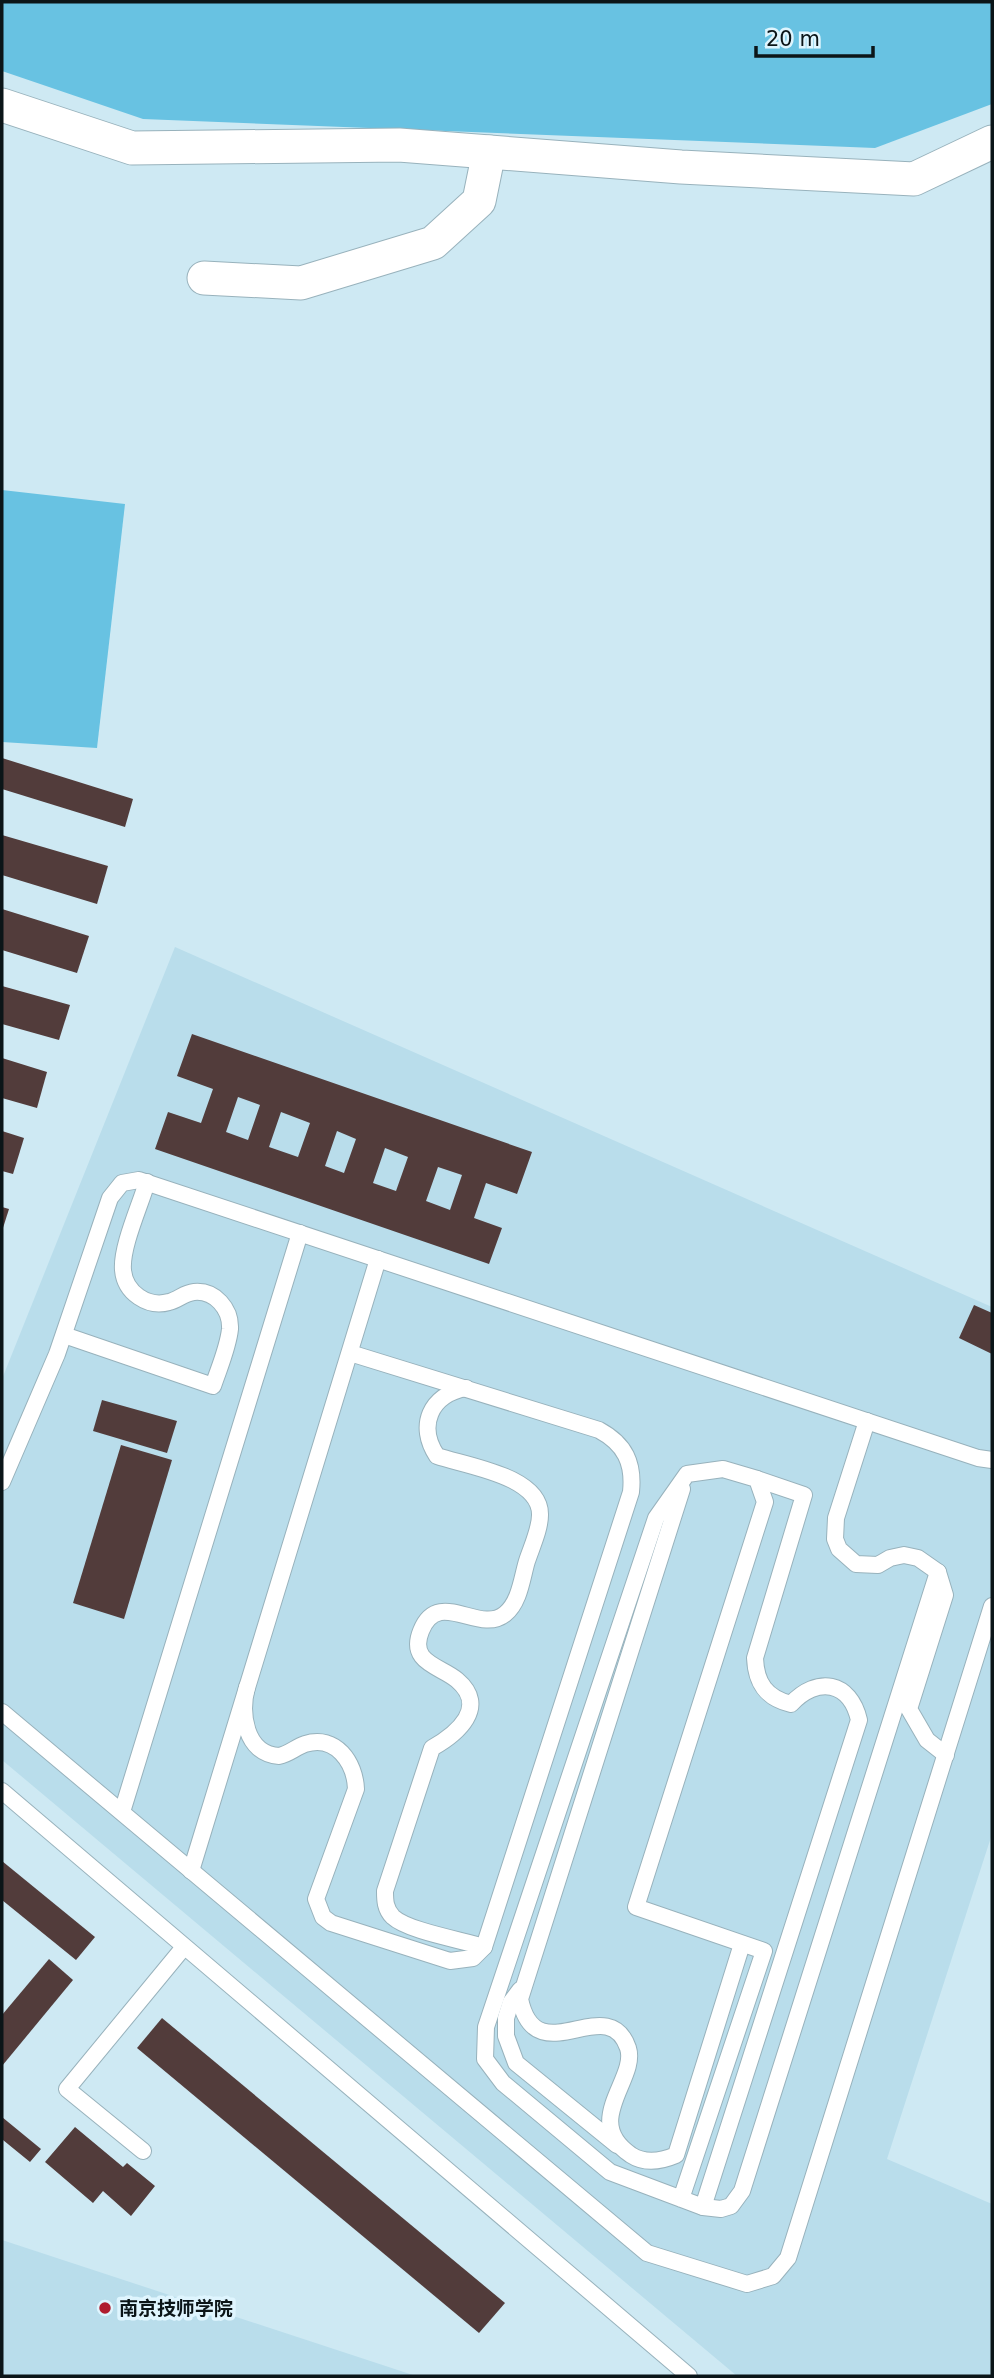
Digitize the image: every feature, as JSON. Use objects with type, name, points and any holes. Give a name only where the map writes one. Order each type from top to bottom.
[{"type":"street","points":[[2,105],[132,148],[399,145],[681,167],[914,179],[992,142]]},
{"type":"street","points":[[204,278],[301,283],[433,243],[479,201],[489,152]]},
{"type":"lane","points":[[2,1482],[64,1335],[114,1189],[130,1180],[147,1182],[992,1460]]},
{"type":"lane","points":[[64,1335],[213,1386],[229,1333],[227,1310],[220,1301],[201,1292],[161,1304],[150,1303],[139,1298],[125,1280],[124,1257],[147,1182]]},
{"type":"lane","points":[[121,1812],[299,1233]]},
{"type":"lane","points":[[191,1871],[378,1259]]},
{"type":"lane","points":[[247,1687],[243,1715],[246,1728],[261,1749],[279,1756],[303,1745],[328,1745],[340,1751],[350,1762],[355,1775],[356,1789],[316,1899],[323,1917],[331,1923],[450,1961],[473,1958],[484,1947],[631,1492],[630,1462],[612,1437],[599,1430],[350,1353]]},
{"type":"lane","points":[[484,1947],[401,1923],[387,1910],[385,1891],[432,1748],[457,1734],[470,1715],[468,1693],[462,1684],[426,1661],[419,1640],[421,1629],[430,1619],[442,1612],[455,1611],[486,1620],[505,1614],[517,1596],[539,1522],[538,1502],[525,1484],[437,1456],[429,1444],[426,1429],[436,1401],[449,1392],[465,1388],[481,1389],[494,1397]]},
{"type":"lane","points":[[867,1421],[833,1528],[839,1549],[856,1564],[878,1565],[890,1558],[904,1555],[918,1558],[937,1572],[945,1595],[909,1709],[927,1740],[946,1755]]},
{"type":"lane","points":[[702,2207],[859,1720],[849,1696],[839,1689],[826,1685],[813,1687],[791,1704],[769,1696],[760,1685],[755,1658],[804,1495],[723,1469],[687,1474],[656,1518],[486,2027],[485,2059],[503,2083],[610,2172],[702,2207],[722,2210],[738,2199],[742,2191],[937,1572]]},
{"type":"lane","points":[[687,1474],[521,1988],[511,2002],[506,2018],[506,2036],[516,2063],[635,2157],[649,2161],[676,2155],[743,1944]]},
{"type":"lane","points":[[681,2199],[764,1951],[636,1907],[765,1502],[757,1479]]},
{"type":"lane","points":[[2,1712],[647,2253],[747,2284],[761,2282],[773,2276],[788,2258],[992,1606]]},
{"type":"lane","points":[[2,1791],[689,2376]]},
{"type":"lane","points":[[143,2151],[67,2089],[184,1947]]},
{"type":"lane","points":[[521,1988],[522,2011],[537,2029],[561,2035],[584,2025],[598,2024],[611,2028],[627,2047],[627,2071],[615,2093],[610,2117],[612,2128],[623,2149]]},
{"type":"shaded area","points":[[2,2],[992,2],[992,104],[875,148],[143,119],[2,71]]},
{"type":"shaded area","points":[[2,490],[125,504],[97,748],[2,742]]},
{"type":"shaded area","points":[[175,947],[992,1307],[992,1834],[887,2159],[992,2204],[992,2376],[737,2376],[2,1760],[2,1379]]},
{"type":"shaded area","name":"南京技师学院","points":[[2,2240],[416,2376],[2,2376]]},
{"type":"building","points":[[2,758],[133,799],[125,827],[2,789]]},
{"type":"building","points":[[2,835],[108,866],[97,904],[2,875]]},
{"type":"building","points":[[2,909],[89,936],[77,973],[2,950]]},
{"type":"building","points":[[2,986],[70,1005],[59,1040],[2,1024]]},
{"type":"building","points":[[192,1034],[532,1152],[517,1194],[486,1183],[474,1218],[502,1228],[489,1264],[155,1149],[168,1112],[201,1123],[213,1089],[177,1076]],"holes":[[[238,1097],[260,1105],[248,1140],[226,1132]],[[281,1112],[310,1123],[298,1157],[269,1147]],[[337,1131],[356,1139],[344,1173],[325,1166]],[[385,1148],[408,1157],[396,1191],[373,1183]],[[438,1167],[462,1175],[450,1210],[426,1201]]]},
{"type":"building","points":[[2,1058],[47,1072],[37,1108],[2,1098]]},
{"type":"building","points":[[2,1131],[24,1138],[13,1174],[2,1171]]},
{"type":"building","points":[[2,1207],[9,1209],[2,1231]]},
{"type":"building","points":[[974,1305],[992,1313],[992,1354],[959,1338]]},
{"type":"building","points":[[102,1400],[177,1421],[167,1453],[93,1431]]},
{"type":"building","points":[[121,1445],[172,1460],[124,1619],[73,1603]]},
{"type":"building","points":[[2,1861],[95,1937],[76,1960],[2,1900]]},
{"type":"building","points":[[49,1959],[73,1980],[2,2066],[2,2015]]},
{"type":"building","points":[[162,2018],[505,2303],[479,2333],[137,2048]]},
{"type":"building","points":[[2,2117],[41,2149],[30,2162],[3,2140],[2,2142]]},
{"type":"building","points":[[75,2127],[123,2167],[127,2163],[155,2186],[131,2216],[103,2191],[93,2203],[45,2162]]},
{"type":"place","name":"南京技师学院","points":[[105,2308]]}]
